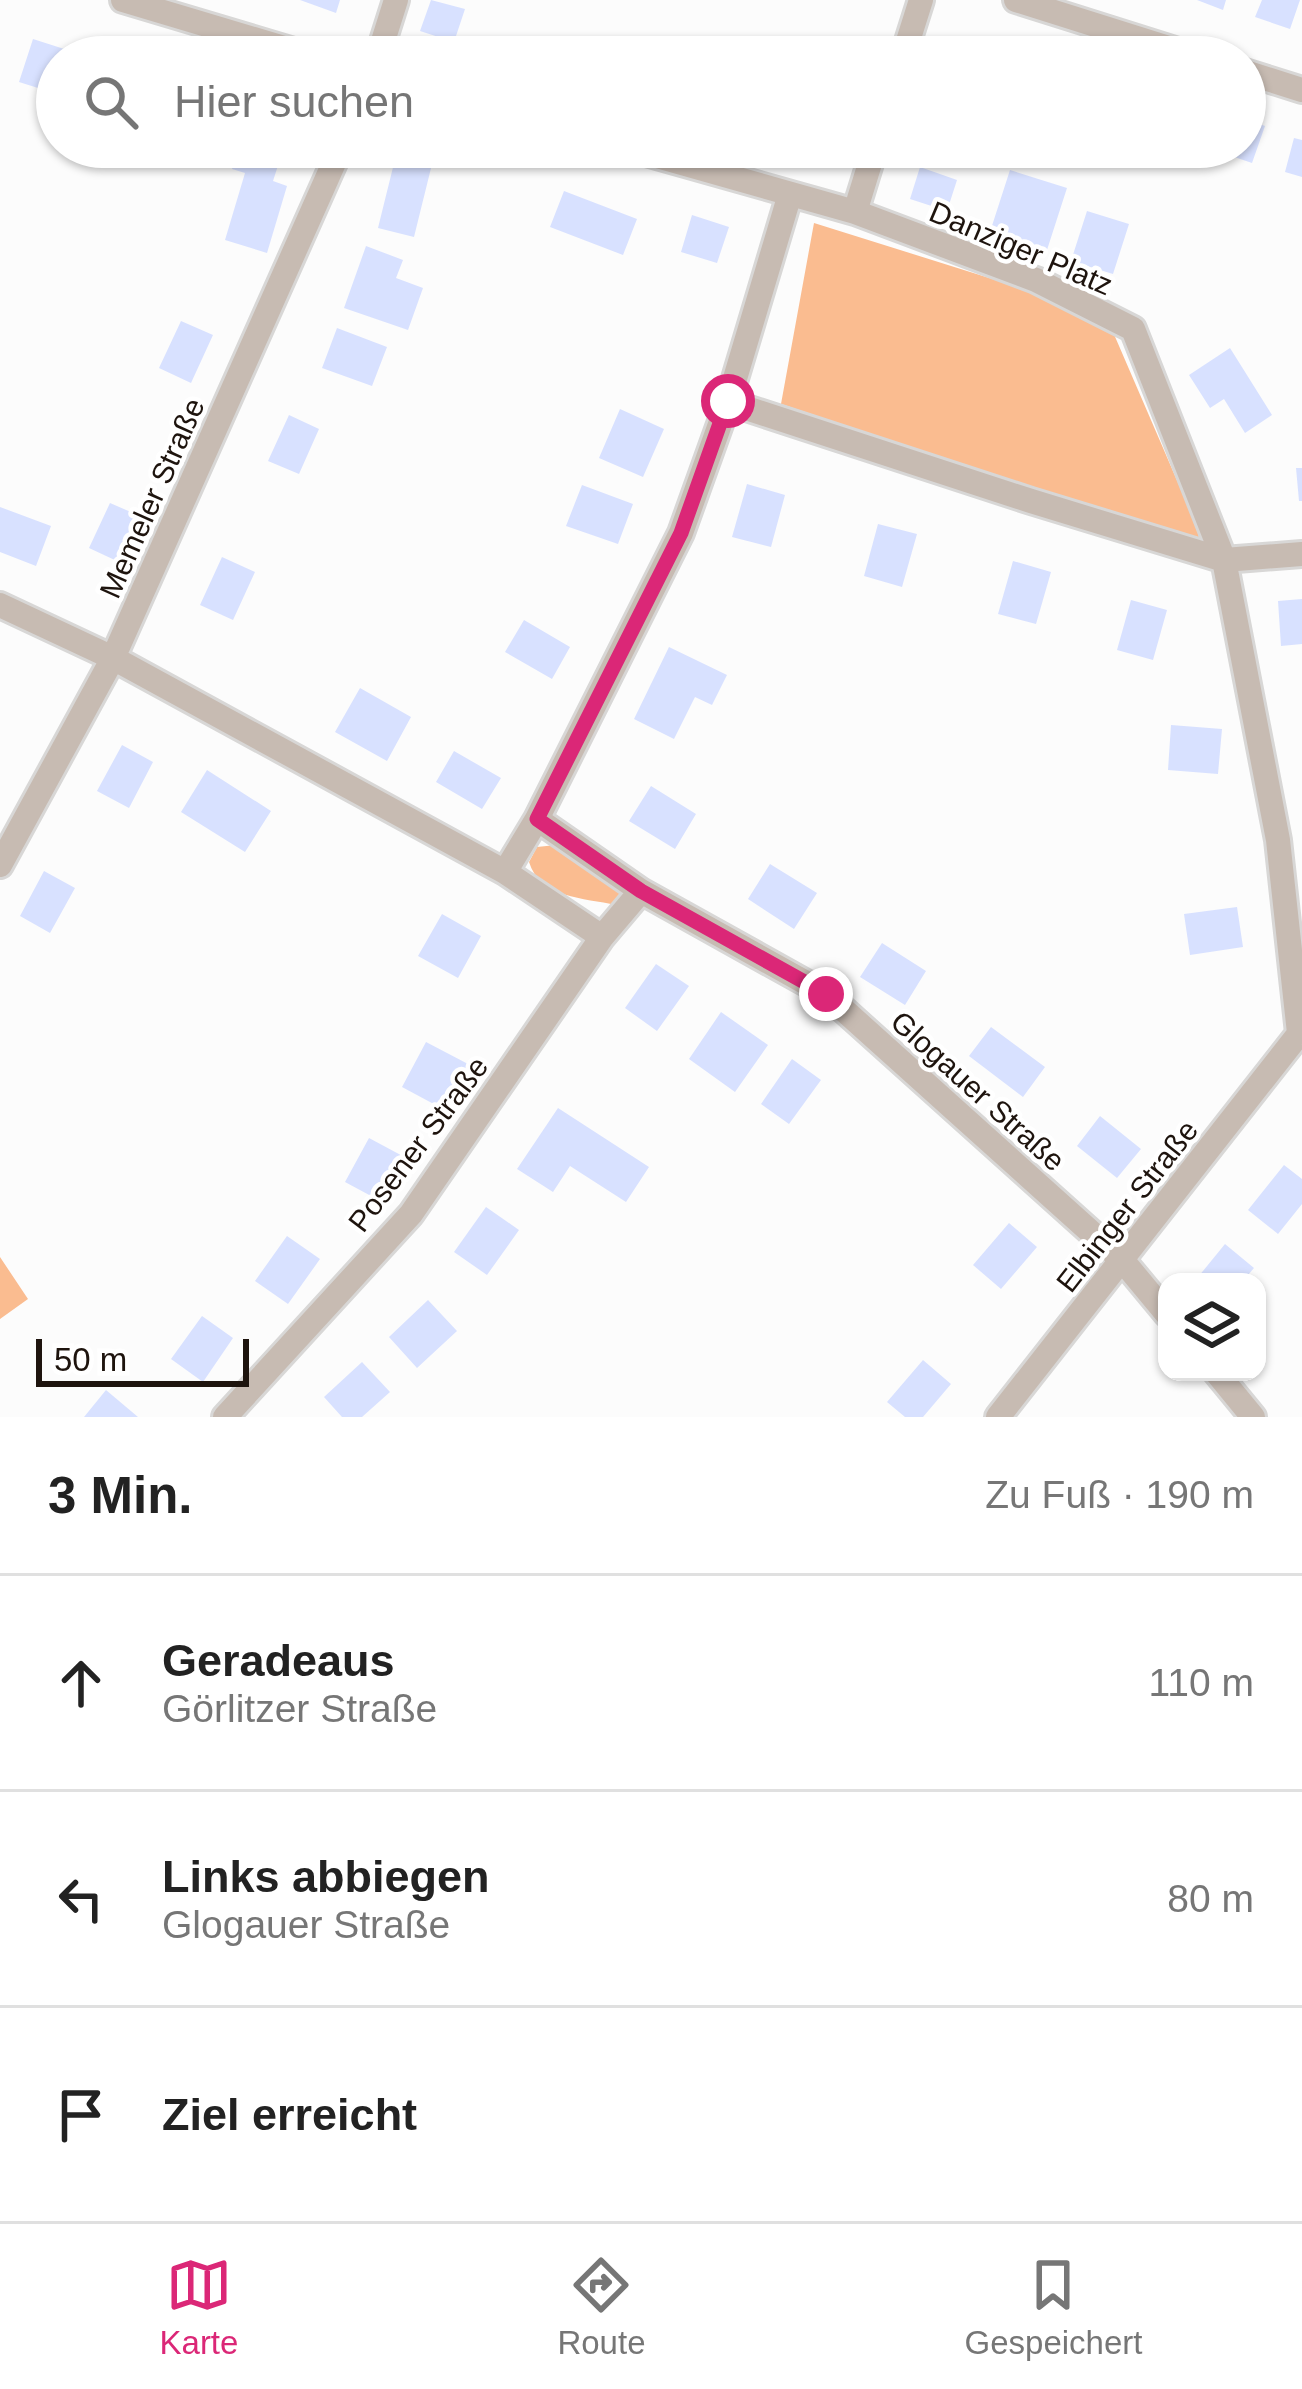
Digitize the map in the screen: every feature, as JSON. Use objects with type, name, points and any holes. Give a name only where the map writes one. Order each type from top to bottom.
[{"type":"street","points":[[123,0],[244,36]]},
{"type":"street","points":[[385,36],[396,0]]},
{"type":"street","points":[[910,36],[921,0]]},
{"type":"street","points":[[1016,0],[1130,36]]},
{"type":"street","points":[[1266,79],[1302,90]]},
{"type":"street","name":"Memeler Straße","points":[[0,865],[113,658],[332,168]]},
{"type":"street","name":"Danziger Platz","points":[[699,168],[855,212],[1036,280],[1133,329],[1224,560],[1290,839],[1301,1032]]},
{"type":"street","points":[[855,212],[869,168]]},
{"type":"street","points":[[505,872],[537,819],[681,533],[728,401],[790,194]]},
{"type":"street","points":[[728,401],[1224,560],[1302,554]]},
{"type":"street","points":[[0,605],[113,658],[505,872],[602,938]]},
{"type":"street","name":"Glogauer Straße","points":[[537,819],[641,891],[826,994],[1123,1261],[1158,1303]]},
{"type":"street","name":"Posener Straße","points":[[225,1417],[411,1214],[602,938],[641,891]]},
{"type":"street","name":"Elbinger Straße","points":[[998,1417],[1301,1032]]},
{"type":"street","points":[[1223,1381],[1253,1417]]},
{"type":"shaded area","points":[[814,223],[1082,307],[1113,332],[1198,529],[1200,546],[781,404]]},
{"type":"shaded area","points":[[556,845],[622,891],[616,905],[565,894],[543,883],[529,862],[537,847]]},
{"type":"shaded area","points":[[0,1257],[28,1299],[0,1319]]},
{"type":"building","points":[[300,0],[340,0],[336,13]]},
{"type":"building","points":[[431,0],[465,9],[456,36],[420,31]]},
{"type":"building","points":[[1197,0],[1226,0],[1223,10]]},
{"type":"building","points":[[1262,0],[1300,0],[1290,29],[1255,17]]},
{"type":"building","points":[[33,39],[36,40],[36,87],[19,82]]},
{"type":"building","points":[[1294,138],[1302,140],[1302,177],[1285,172]]},
{"type":"building","points":[[277,168],[273,181],[287,186],[267,253],[225,240],[245,173],[232,169]]},
{"type":"building","points":[[393,168],[431,168],[414,237],[378,228]]},
{"type":"building","points":[[920,168],[957,180],[947,211],[910,199]]},
{"type":"building","points":[[1010,170],[1067,188],[1046,253],[989,235]]},
{"type":"building","points":[[564,191],[637,219],[623,255],[550,227]]},
{"type":"building","points":[[1087,211],[1129,224],[1113,274],[1071,261]]},
{"type":"building","points":[[692,215],[729,227],[717,263],[681,252]]},
{"type":"building","points":[[366,246],[403,260],[396,278],[423,288],[408,330],[344,308]]},
{"type":"building","points":[[181,321],[213,335],[191,383],[159,368]]},
{"type":"building","points":[[337,328],[387,347],[372,386],[322,368]]},
{"type":"building","points":[[1230,348],[1272,415],[1245,433],[1224,399],[1210,408],[1189,375]]},
{"type":"building","points":[[620,409],[664,429],[643,477],[599,458]]},
{"type":"building","points":[[289,415],[319,429],[299,474],[268,461]]},
{"type":"building","points":[[1296,468],[1302,468],[1302,501],[1299,501]]},
{"type":"building","points":[[747,484],[785,495],[771,547],[732,537]]},
{"type":"building","points":[[582,485],[633,504],[618,544],[566,526]]},
{"type":"building","points":[[110,503],[140,516],[119,562],[89,548]]},
{"type":"building","points":[[0,507],[51,526],[36,566],[0,552]]},
{"type":"building","points":[[878,524],[917,534],[902,587],[864,576]]},
{"type":"building","points":[[222,557],[255,572],[233,620],[200,605]]},
{"type":"building","points":[[1013,561],[1051,572],[1036,624],[998,614]]},
{"type":"building","points":[[1302,599],[1302,644],[1281,646],[1278,601]]},
{"type":"building","points":[[1131,600],[1167,610],[1153,660],[1117,650]]},
{"type":"building","points":[[524,620],[570,647],[552,679],[505,652]]},
{"type":"building","points":[[669,647],[727,675],[712,705],[695,697],[674,739],[634,719]]},
{"type":"building","points":[[360,688],[411,717],[387,761],[335,732]]},
{"type":"building","points":[[1171,725],[1222,729],[1218,774],[1168,770]]},
{"type":"building","points":[[122,745],[153,762],[129,808],[97,791]]},
{"type":"building","points":[[454,751],[501,778],[482,809],[436,782]]},
{"type":"building","points":[[207,770],[271,811],[245,852],[181,812]]},
{"type":"building","points":[[651,786],[696,814],[675,849],[629,821]]},
{"type":"building","points":[[770,864],[817,893],[794,929],[748,899]]},
{"type":"building","points":[[44,871],[75,888],[50,933],[20,916]]},
{"type":"building","points":[[1237,907],[1243,947],[1190,955],[1184,914]]},
{"type":"building","points":[[442,914],[481,936],[458,978],[418,956]]},
{"type":"building","points":[[882,943],[926,971],[905,1005],[860,977]]},
{"type":"building","points":[[656,964],[689,986],[657,1031],[625,1008]]},
{"type":"building","points":[[721,1012],[768,1045],[735,1092],[689,1059]]},
{"type":"building","points":[[991,1027],[1045,1067],[1023,1097],[969,1056]]},
{"type":"building","points":[[426,1042],[468,1064],[443,1109],[402,1087]]},
{"type":"building","points":[[792,1059],[821,1080],[789,1124],[761,1104]]},
{"type":"building","points":[[558,1108],[649,1167],[626,1202],[570,1166],[553,1192],[517,1169]]},
{"type":"building","points":[[1100,1116],[1141,1149],[1117,1178],[1077,1146]]},
{"type":"building","points":[[369,1138],[410,1160],[386,1204],[345,1182]]},
{"type":"building","points":[[1284,1165],[1302,1179],[1302,1204],[1278,1234],[1248,1210]]},
{"type":"building","points":[[486,1207],[519,1230],[487,1275],[454,1252]]},
{"type":"building","points":[[1009,1223],[1037,1247],[1001,1289],[973,1265]]},
{"type":"building","points":[[287,1236],[320,1259],[288,1304],[255,1281]]},
{"type":"building","points":[[1225,1244],[1254,1268],[1250,1273],[1201,1273]]},
{"type":"building","points":[[428,1300],[457,1331],[417,1368],[389,1337]]},
{"type":"building","points":[[202,1316],[233,1338],[203,1382],[171,1359]]},
{"type":"building","points":[[923,1360],[951,1384],[923,1417],[905,1417],[887,1402]]},
{"type":"building","points":[[362,1362],[390,1392],[362,1417],[342,1417],[324,1397]]},
{"type":"building","points":[[106,1390],[138,1417],[84,1417]]},
{"type":"route","points":[[728,401],[681,533],[537,819],[641,891],[826,994]]}]
